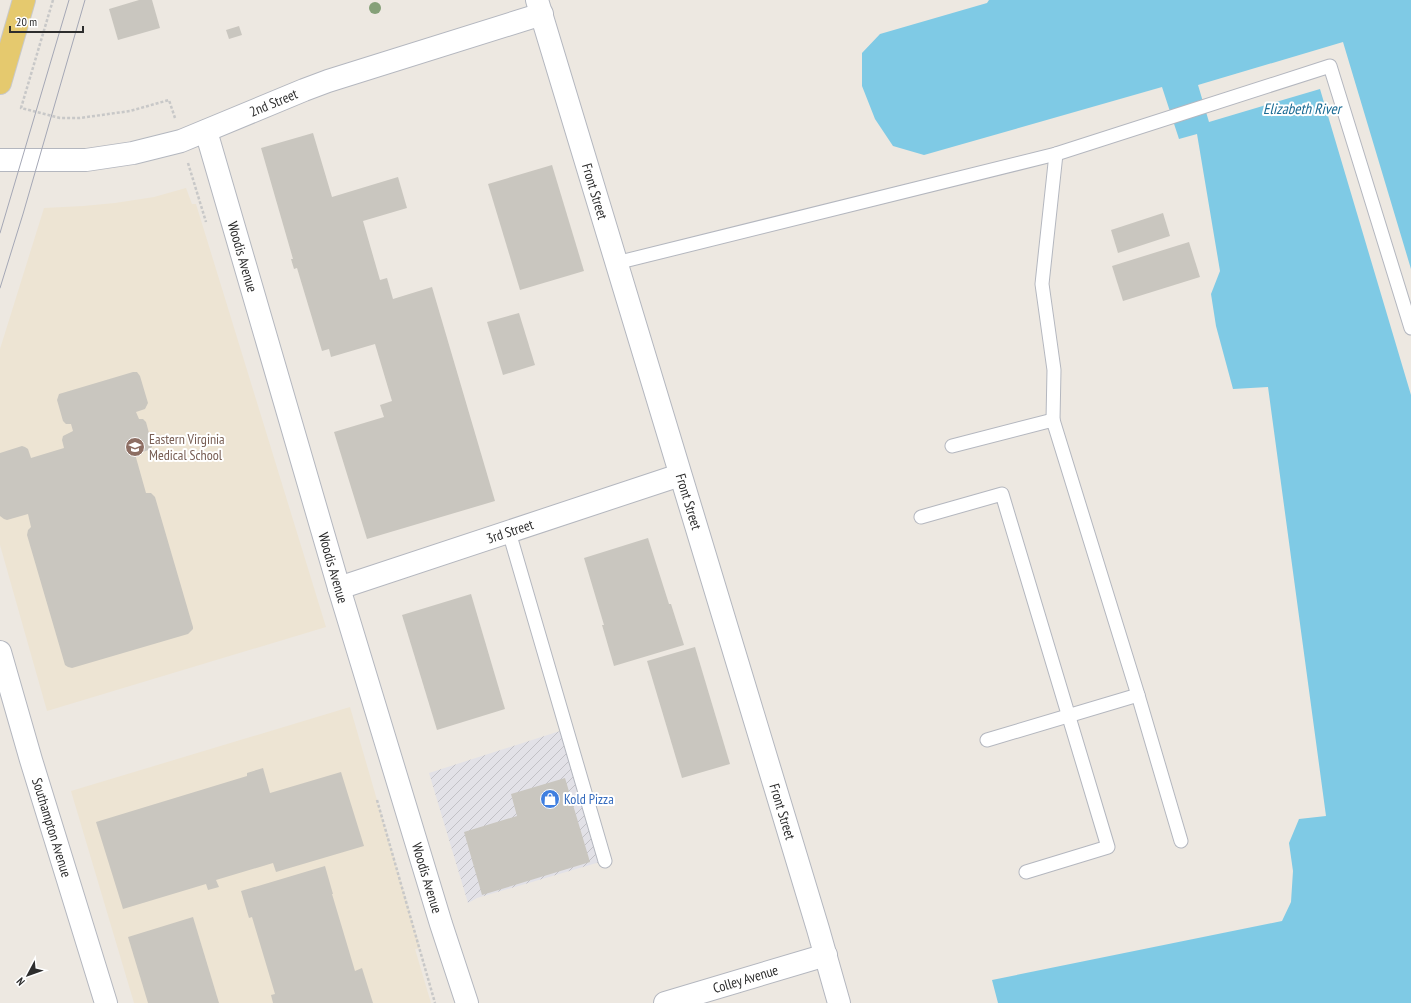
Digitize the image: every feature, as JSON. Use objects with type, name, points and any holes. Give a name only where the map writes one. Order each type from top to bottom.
[{"type":"main road","points":[[0,83],[24,0]]},
{"type":"street","name":"2nd Street","points":[[0,160],[70,160],[111,157],[181,141],[304,90],[539,7]]},
{"type":"street","name":"Front Street","points":[[539,7],[826,955],[839,1003]]},
{"type":"street","name":"Woodis Avenue","points":[[206,131],[339,588],[441,924],[467,1003]]},
{"type":"street","name":"3rd Street","points":[[339,588],[680,475]]},
{"type":"street","name":"Southampton Avenue","points":[[0,652],[31,760],[106,1003]]},
{"type":"street","name":"Colley Avenue","points":[[665,1003],[696,998],[826,955]]},
{"type":"lane","points":[[616,263],[1056,154],[1330,66],[1411,328]]},
{"type":"lane","points":[[1056,154],[1042,284],[1054,370],[1053,420],[1138,695],[1181,841]]},
{"type":"lane","points":[[952,446],[1053,420]]},
{"type":"lane","points":[[921,517],[1002,494],[1108,847],[1026,872]]},
{"type":"lane","points":[[509,532],[605,861]]},
{"type":"lane","points":[[987,740],[1138,695]]},
{"type":"path","points":[[53,0],[21,108],[60,118],[80,118],[130,111],[169,100]]},
{"type":"shaded area","name":"Eastern Virginia Medical School","points":[[186,188],[192,204],[196,204],[326,627],[47,711],[0,545],[0,349],[44,208],[115,203],[154,197]]},
{"type":"shaded area","points":[[350,707],[420,948],[415,949],[431,1003],[134,1003],[71,791]]},
{"type":"shaded area","points":[[563,730],[600,862],[477,898],[468,903],[429,773]]},
{"type":"water","name":"Elizabeth River","points":[[989,0],[1411,0],[1411,1003],[998,1003],[992,980],[1282,921],[1291,902],[1293,871],[1289,843],[1299,819],[1326,816],[1268,387],[1233,389],[1216,326],[1211,294],[1220,271],[1197,134],[1179,139],[1162,87],[924,155],[893,146],[875,119],[862,86],[862,53],[880,34],[987,3]]},
{"type":"pier","points":[[1343,42],[1411,269],[1411,395],[1320,89],[1209,122],[1198,85]]},
{"type":"building","points":[[139,0],[152,0],[160,28],[118,40],[109,9]]},
{"type":"building","points":[[239,26],[242,35],[229,39],[226,30]]},
{"type":"building","points":[[313,133],[332,197],[398,177],[407,208],[363,221],[380,280],[387,278],[393,299],[432,287],[495,501],[367,539],[334,432],[384,417],[380,405],[392,401],[375,344],[331,357],[329,349],[322,351],[297,268],[294,269],[291,259],[293,259],[261,148]]},
{"type":"building","points":[[552,165],[584,271],[520,290],[488,184]]},
{"type":"building","points":[[1163,213],[1170,236],[1118,253],[1111,230]]},
{"type":"building","points":[[1189,242],[1200,277],[1123,301],[1112,266]]},
{"type":"building","points":[[519,313],[535,365],[503,375],[487,322]]},
{"type":"building","points":[[137,372],[140,376],[148,403],[145,409],[136,412],[139,419],[143,419],[146,422],[152,444],[152,447],[149,450],[135,454],[146,493],[151,493],[155,497],[193,629],[188,634],[72,668],[65,665],[27,535],[28,530],[31,527],[28,514],[7,520],[0,516],[0,453],[22,446],[28,449],[31,458],[64,448],[62,440],[63,436],[73,431],[71,424],[66,424],[63,421],[57,400],[59,394]]},
{"type":"building","points":[[648,538],[684,645],[614,666],[602,625],[604,625],[584,558]]},
{"type":"building","points":[[471,594],[505,709],[437,730],[402,615]]},
{"type":"building","points":[[695,647],[730,764],[682,778],[647,661]]},
{"type":"building","points":[[263,768],[270,793],[341,772],[364,846],[276,872],[273,863],[216,880],[219,887],[208,890],[206,884],[123,909],[96,822],[247,776],[247,773]]},
{"type":"building","points":[[565,778],[590,862],[482,895],[464,832],[517,816],[511,794]]},
{"type":"building","points":[[325,866],[355,971],[362,968],[373,1003],[273,1003],[271,995],[275,994],[252,917],[249,918],[241,891]]},
{"type":"building","points":[[193,917],[219,1003],[148,1003],[128,937]]},
{"type":"tram line","points":[[0,233],[69,0]]},
{"type":"tram line","points":[[0,288],[85,0]]},
{"type":"place","name":"Eastern Virginia Medical School","points":[[135,447]]},
{"type":"place","name":"Kold Pizza","points":[[550,799]]}]
